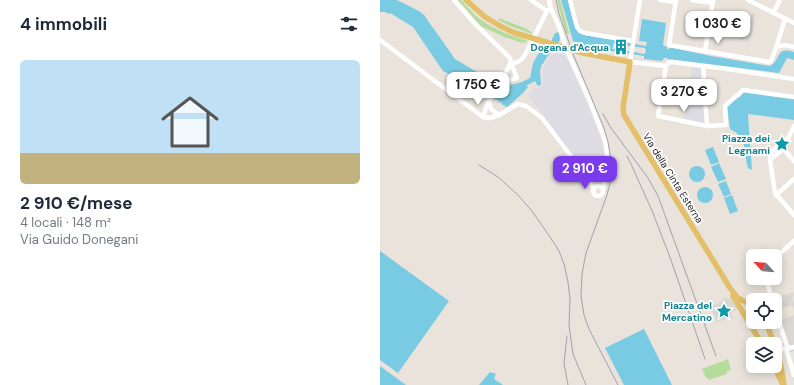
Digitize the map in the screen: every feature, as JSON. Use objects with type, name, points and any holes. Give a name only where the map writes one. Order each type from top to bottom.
[{"type":"main road","points":[[466,0],[477,11],[493,22],[506,29],[525,36],[590,54],[631,59]]},
{"type":"main road","name":"Via della Cinta Esterna","points":[[631,59],[623,108],[624,115],[730,288],[758,337]]},
{"type":"main road","name":"Via della Cinta Esterna","points":[[730,288],[738,298],[745,302]]},
{"type":"main road","points":[[777,373],[784,385]]},
{"type":"main road","points":[[782,373],[784,385]]},
{"type":"street","points":[[454,0],[475,24],[509,56],[517,78],[500,83]]},
{"type":"street","points":[[531,0],[549,10],[558,24],[565,44]]},
{"type":"street","points":[[535,35],[549,10],[549,0]]},
{"type":"street","points":[[570,0],[577,27],[580,31],[633,41]]},
{"type":"street","name":"Via della Cinta Esterna","points":[[631,59],[640,0]]},
{"type":"street","points":[[660,0],[676,1],[669,45],[768,62],[771,61],[785,18]]},
{"type":"street","points":[[692,0],[713,2],[705,52]]},
{"type":"street","points":[[748,0],[794,23]]},
{"type":"street","points":[[773,13],[780,0]]},
{"type":"street","points":[[380,40],[483,117],[490,118],[499,115],[518,104],[531,109],[542,118],[588,180],[596,187],[601,187],[603,190]]},
{"type":"street","points":[[511,63],[516,63],[522,60],[531,42]]},
{"type":"street","points":[[776,48],[780,45],[794,47]]},
{"type":"street","points":[[568,53],[589,99],[604,140],[607,153],[607,160],[605,178],[603,190],[598,196],[594,193],[596,187],[605,178]]},
{"type":"street","points":[[631,59],[666,66]]},
{"type":"street","points":[[794,79],[672,62],[668,63],[666,66],[658,116],[707,126],[726,125],[725,106],[743,90],[794,97]]},
{"type":"street","points":[[483,117],[490,99],[511,63]]},
{"type":"street","points":[[703,66],[707,126]]},
{"type":"street","points":[[490,99],[492,108],[499,115]]},
{"type":"street","points":[[770,160],[783,149],[791,137],[794,126]]},
{"type":"street","points":[[791,137],[780,143],[771,152],[770,160],[775,193],[794,215]]},
{"type":"street","points":[[780,143],[783,149],[794,161]]},
{"type":"street","points":[[776,195],[794,179]]},
{"type":"street","points":[[782,252],[794,241]]},
{"type":"street","points":[[740,307],[741,304],[745,302]]},
{"type":"street","points":[[781,329],[794,375]]},
{"type":"street","points":[[782,351],[794,347]]},
{"type":"shaded area","points":[[752,13],[755,14],[752,34],[749,41],[739,40],[740,34],[748,34]]},
{"type":"shaded area","points":[[557,52],[565,54],[589,108],[602,143],[604,171],[600,171],[600,182],[591,181],[528,95],[536,87],[540,88],[543,85],[542,70],[549,57]]},
{"type":"shaded area","points":[[692,67],[704,68],[707,125],[684,120]]},
{"type":"shaded area","points":[[793,292],[794,296],[792,297],[794,309],[792,305],[782,308],[782,296]]},
{"type":"shaded area","name":"Piazza del Mercatino","points":[[725,298],[732,299],[738,309],[731,313],[733,317],[716,322],[711,306],[718,304]]},
{"type":"shaded area","points":[[794,315],[794,351],[788,353],[780,329],[782,329],[782,320]]},
{"type":"green space","points":[[458,0],[461,0],[474,14],[486,23],[507,34],[528,41],[522,43],[506,38],[481,26]]},
{"type":"green space","points":[[557,0],[560,0],[569,33],[567,34],[565,31]]},
{"type":"green space","points":[[499,18],[527,29],[532,34],[510,26],[498,20]]},
{"type":"green space","points":[[728,359],[731,370],[727,371],[727,374],[709,380],[706,378],[702,369]]},
{"type":"water","points":[[380,0],[397,0],[419,11],[424,15],[455,59],[502,87],[522,82],[530,78],[533,63],[540,51],[548,48],[555,33],[559,32],[560,40],[555,50],[542,64],[540,70],[540,86],[537,85],[535,81],[526,86],[528,87],[523,93],[507,107],[501,104],[501,101],[500,103],[498,102],[499,99],[494,99],[495,97],[488,94],[487,95],[478,88],[468,84],[469,82],[465,82],[443,71],[413,27],[390,13],[380,12]]},
{"type":"water","points":[[561,0],[568,0],[574,24],[578,32],[581,34],[646,46],[647,42],[639,41],[642,19],[666,23],[663,45],[667,47],[667,49],[673,48],[770,66],[774,63],[781,52],[788,51],[794,52],[794,60],[787,58],[779,73],[667,58],[664,58],[662,61],[644,59],[644,56],[598,49],[593,50],[591,48],[581,46],[573,41]],"holes":[[[615,43],[645,48],[646,52],[644,54],[614,48],[612,49]]]},
{"type":"water","points":[[744,92],[794,99],[794,120],[748,114],[752,170],[748,168],[742,138],[730,129],[727,106],[738,97],[739,98]]},
{"type":"water","points":[[713,147],[719,162],[711,165],[705,150]]},
{"type":"water","points":[[719,163],[726,179],[718,182],[711,167]]},
{"type":"water","points":[[694,166],[700,166],[705,171],[703,180],[700,182],[694,182],[689,177],[689,171]]},
{"type":"water","points":[[726,181],[731,194],[724,197],[718,184]]},
{"type":"water","points":[[702,187],[708,187],[713,192],[711,201],[708,203],[702,203],[697,198],[697,192]]},
{"type":"water","points":[[732,195],[738,211],[730,214],[724,198]]},
{"type":"water","points":[[380,251],[449,301],[398,373],[380,360]]},
{"type":"water","points":[[644,329],[672,385],[624,385],[605,348]]},
{"type":"water","points":[[380,366],[406,385],[380,385]]},
{"type":"water","points":[[490,372],[496,374],[494,379],[503,385],[479,385]]},
{"type":"railway","points":[[556,0],[559,14],[570,45]]},
{"type":"railway","points":[[573,54],[604,128],[611,160],[610,183],[607,195],[586,253],[582,274],[581,296],[584,315],[589,329],[618,385]]},
{"type":"railway","points":[[603,114],[611,128],[648,178],[658,196],[716,356]]},
{"type":"railway","points":[[627,156],[653,213],[705,359]]},
{"type":"railway","points":[[479,165],[498,177],[518,195],[532,211],[559,251],[568,282],[570,299],[569,325],[573,354],[586,385]]},
{"type":"railway","points":[[567,336],[564,363],[568,385]]},
{"type":"place","name":"Dogana d'Acqua","points":[[621,47]]},
{"type":"place","name":"Piazza dei Legnami","points":[[782,144]]},
{"type":"place","name":"Piazza del Mercatino","points":[[724,311]]}]
